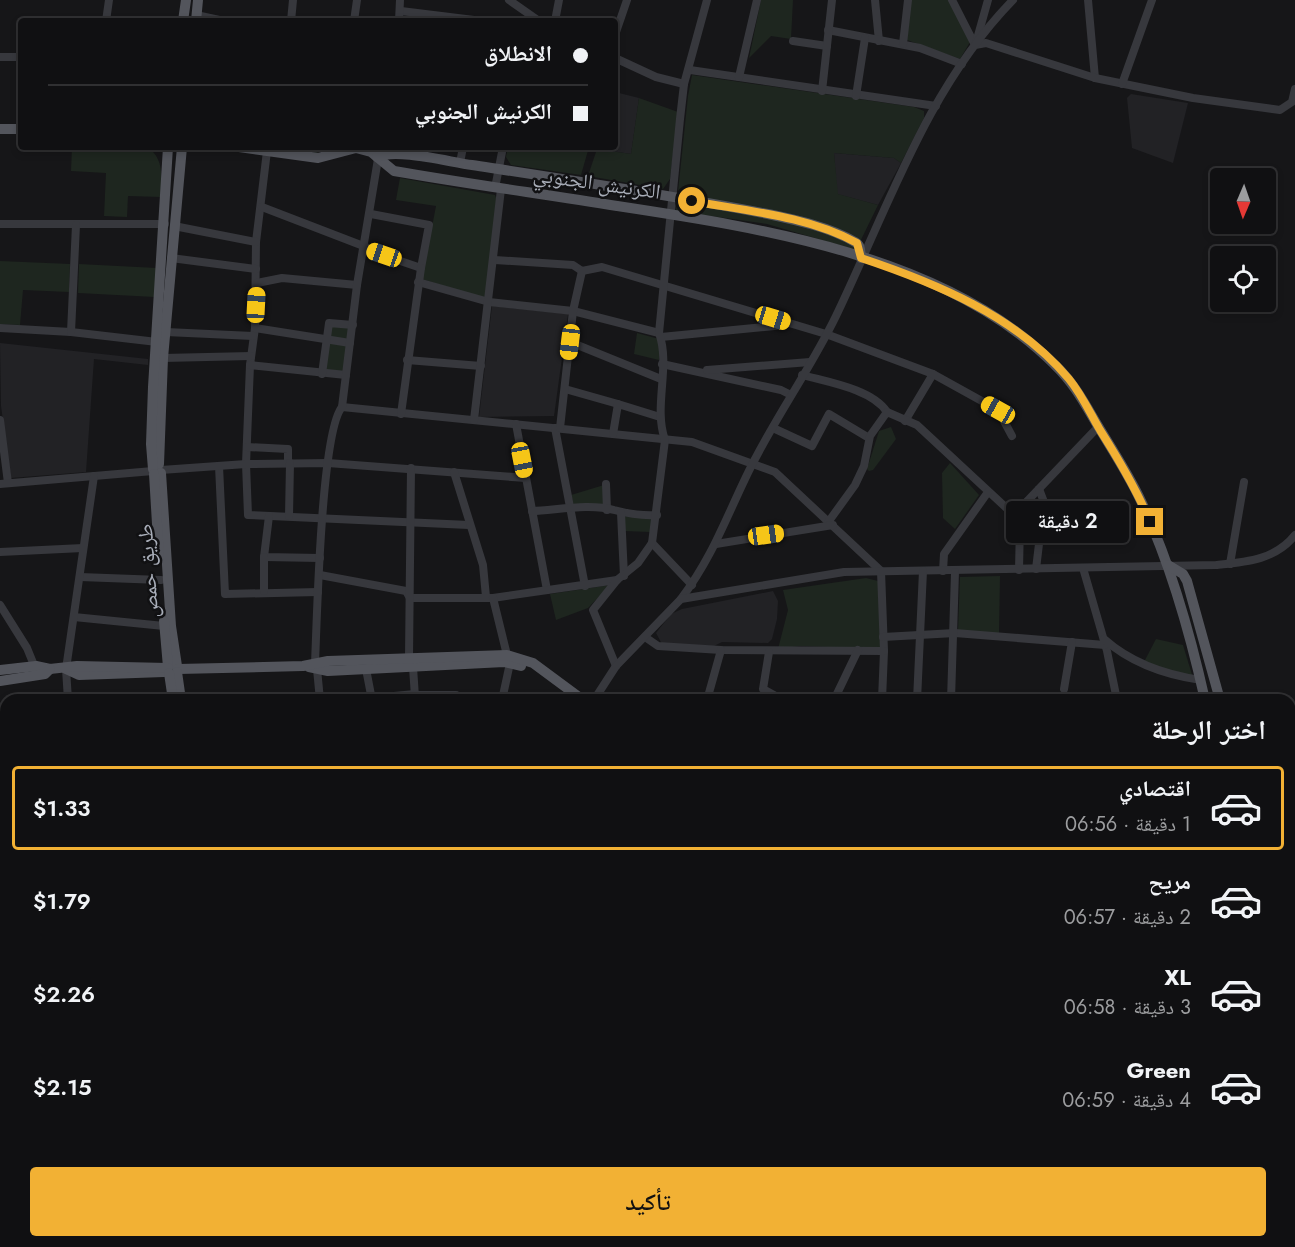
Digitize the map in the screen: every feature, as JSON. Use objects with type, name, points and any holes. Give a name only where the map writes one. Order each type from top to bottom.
[{"type":"main road","points":[[183,18],[186,0]]},
{"type":"main road","points":[[196,18],[198,0]]},
{"type":"main road","points":[[0,129],[18,129]]},
{"type":"main road","points":[[157,471],[171,258],[168,150]]},
{"type":"main road","points":[[157,471],[151,444],[157,342],[169,225],[182,150]]},
{"type":"main road","name":"الكرنيش الجنوبي","points":[[260,150],[318,158],[340,150]]},
{"type":"main road","points":[[379,152],[425,153],[460,164],[770,215],[824,229],[857,243],[861,258]]},
{"type":"main road","name":"الكرنيش الجنوبي","points":[[379,152],[386,168],[394,171],[768,230],[861,258],[945,290],[992,314],[1021,335],[1069,380],[1142,501],[1168,565],[1204,694]]},
{"type":"main road","name":"طريق حمص","points":[[157,471],[164,626],[179,694]]},
{"type":"main road","name":"طريق حمص","points":[[157,471],[171,627],[173,694]]},
{"type":"main road","name":"الكرنيش الجنوبي","points":[[1168,565],[1184,574],[1187,581],[1218,694]]},
{"type":"main road","points":[[508,659],[532,670],[563,694]]},
{"type":"main road","points":[[0,670],[37,671],[45,674],[50,669],[98,666],[172,670],[508,659],[533,663],[574,694]]},
{"type":"main road","points":[[316,666],[366,669],[411,662]]},
{"type":"main road","points":[[0,681],[37,671]]},
{"type":"street","points":[[106,18],[109,0]]},
{"type":"street","points":[[291,18],[293,0]]},
{"type":"street","points":[[354,18],[357,0]]},
{"type":"street","points":[[399,18],[400,0]]},
{"type":"street","points":[[509,0],[522,17]]},
{"type":"street","points":[[556,18],[559,0]]},
{"type":"street","points":[[618,26],[627,0]]},
{"type":"street","points":[[616,666],[593,610],[620,578],[638,563],[652,543],[665,440],[660,417],[662,364],[660,335],[672,198],[684,84],[690,70],[707,0]]},
{"type":"street","points":[[739,76],[757,0]]},
{"type":"street","points":[[822,91],[832,0]]},
{"type":"street","points":[[875,0],[879,41]]},
{"type":"street","points":[[903,44],[908,0]]},
{"type":"street","points":[[952,0],[975,45]]},
{"type":"street","points":[[975,45],[988,0]]},
{"type":"street","points":[[598,694],[616,666],[692,585],[716,544],[772,428],[826,334],[936,106],[975,45],[1013,0]]},
{"type":"street","points":[[1088,0],[1095,78]]},
{"type":"street","points":[[1122,84],[1152,0]]},
{"type":"street","points":[[400,11],[457,18]]},
{"type":"street","points":[[828,30],[920,48],[962,64]]},
{"type":"street","points":[[856,96],[865,38]]},
{"type":"street","points":[[792,41],[827,46]]},
{"type":"street","points":[[975,45],[986,43],[1095,78],[1122,84],[1193,98],[1280,110],[1292,102],[1295,89]]},
{"type":"street","points":[[0,57],[18,57]]},
{"type":"street","points":[[618,59],[656,77],[684,84]]},
{"type":"street","points":[[690,70],[936,106]]},
{"type":"street","points":[[460,164],[462,150]]},
{"type":"street","points":[[474,420],[495,260],[499,169],[502,150]]},
{"type":"street","points":[[267,151],[256,242],[257,283],[246,464],[249,515],[468,525]]},
{"type":"street","points":[[319,694],[316,666],[318,592],[328,463],[335,414],[342,406],[357,285],[371,214],[379,152]]},
{"type":"street","points":[[262,207],[421,268]]},
{"type":"street","points":[[371,214],[429,225],[418,282],[402,414]]},
{"type":"street","points":[[0,224],[169,225],[256,242]]},
{"type":"street","points":[[71,332],[76,225]]},
{"type":"street","points":[[171,258],[256,269]]},
{"type":"street","points":[[495,260],[573,266],[582,271],[602,267],[826,334],[933,374],[998,410],[1012,436]]},
{"type":"street","points":[[582,271],[573,311],[565,389],[558,428],[585,586]]},
{"type":"street","points":[[257,283],[282,278],[357,285]]},
{"type":"street","points":[[418,282],[489,302],[573,311],[660,335],[764,325],[795,325]]},
{"type":"street","points":[[322,374],[329,323],[353,325]]},
{"type":"street","points":[[0,328],[71,332],[157,342]]},
{"type":"street","points":[[166,332],[254,332],[350,343]]},
{"type":"street","points":[[570,342],[661,379]]},
{"type":"street","points":[[163,358],[251,360],[322,374],[346,375]]},
{"type":"street","points":[[407,360],[481,366]]},
{"type":"street","points":[[700,371],[810,362]]},
{"type":"street","points":[[662,364],[781,390],[790,396]]},
{"type":"street","points":[[905,421],[933,374]]},
{"type":"street","points":[[802,375],[850,389],[883,406],[887,412],[917,425],[1014,515],[1020,524],[1019,570]]},
{"type":"street","points":[[565,389],[660,417]]},
{"type":"street","points":[[613,434],[618,404]]},
{"type":"street","points":[[342,406],[402,414],[692,441],[754,462],[775,472],[881,571],[884,651],[882,694]]},
{"type":"street","points":[[716,544],[831,523],[864,466],[869,438],[887,412]]},
{"type":"street","points":[[772,428],[812,446],[829,414],[869,438]]},
{"type":"street","points":[[0,420],[4,484],[246,464],[289,463],[411,468],[526,478]]},
{"type":"street","points":[[516,424],[547,590]]},
{"type":"street","points":[[1014,515],[1098,427]]},
{"type":"street","points":[[247,447],[288,449],[289,516]]},
{"type":"street","points":[[219,466],[225,594],[264,591],[318,592]]},
{"type":"street","points":[[411,468],[411,662],[415,694]]},
{"type":"street","points":[[454,472],[468,525],[483,565],[508,659],[503,694]]},
{"type":"street","points":[[68,694],[66,669],[94,476]]},
{"type":"street","points":[[1230,564],[1244,482]]},
{"type":"street","points":[[606,484],[607,510]]},
{"type":"street","points":[[1036,569],[1044,502],[1039,489]]},
{"type":"street","points":[[943,571],[944,554],[988,492]]},
{"type":"street","points":[[532,511],[607,510],[657,515]]},
{"type":"street","points":[[620,578],[621,513]]},
{"type":"street","points":[[264,591],[264,557],[269,516]]},
{"type":"street","points":[[681,599],[844,572],[955,572],[1230,564],[1256,561],[1279,551],[1295,535]]},
{"type":"street","points":[[652,543],[692,585]]},
{"type":"street","points":[[0,552],[83,548]]},
{"type":"street","points":[[264,557],[320,558]]},
{"type":"street","points":[[1083,568],[1116,694]]},
{"type":"street","points":[[917,694],[923,571]]},
{"type":"street","points":[[951,694],[955,633],[955,572]]},
{"type":"street","points":[[320,575],[406,591],[410,598]]},
{"type":"street","points":[[80,577],[161,580]]},
{"type":"street","points":[[410,598],[490,598],[585,586],[620,578]]},
{"type":"street","points":[[0,605],[37,671]]},
{"type":"street","points":[[74,617],[164,626]]},
{"type":"street","points":[[883,637],[955,633],[1072,642],[1104,642],[1159,671],[1201,680]]},
{"type":"street","points":[[645,637],[658,646],[722,650],[884,651]]},
{"type":"street","points":[[1064,689],[1072,642]]},
{"type":"street","points":[[709,694],[722,650]]},
{"type":"street","points":[[837,694],[858,650]]},
{"type":"street","points":[[769,652],[763,689],[772,694]]},
{"type":"street","points":[[366,669],[371,694]]},
{"type":"shaded area","points":[[761,0],[793,0],[791,39],[771,36],[749,58]]},
{"type":"shaded area","points":[[911,0],[949,0],[970,42],[960,59],[907,40]]},
{"type":"shaded area","points":[[692,75],[914,107],[924,111],[924,118],[901,163],[894,158],[834,153],[838,194],[878,205],[856,250],[767,224],[676,211]]},
{"type":"shaded area","points":[[618,93],[639,98],[631,154],[604,150],[618,150]]},
{"type":"shaded area","points":[[1131,94],[1188,103],[1173,163],[1132,148],[1127,98]]},
{"type":"shaded area","points":[[639,98],[678,112],[670,179],[663,189],[588,176],[597,150],[631,154]]},
{"type":"shaded area","points":[[72,150],[151,150],[159,163],[161,197],[128,196],[127,217],[104,216],[106,173],[71,171]]},
{"type":"shaded area","points":[[300,150],[326,150],[316,153]]},
{"type":"shaded area","points":[[507,150],[588,150],[581,175],[511,165],[506,157]]},
{"type":"shaded area","points":[[834,153],[894,158],[901,163],[878,205],[837,194]]},
{"type":"shaded area","points":[[400,178],[495,195],[497,200],[485,299],[422,279],[436,206],[396,200]]},
{"type":"shaded area","points":[[0,261],[70,264],[69,292],[23,290],[20,325],[0,324]]},
{"type":"shaded area","points":[[79,264],[157,268],[155,297],[78,293]]},
{"type":"shaded area","points":[[492,306],[568,314],[554,416],[479,417]]},
{"type":"shaded area","points":[[331,323],[349,325],[348,339],[329,337]]},
{"type":"shaded area","points":[[637,333],[659,339],[659,360],[634,354]]},
{"type":"shaded area","points":[[328,342],[347,345],[343,374],[324,371]]},
{"type":"shaded area","points":[[0,343],[148,359],[148,365],[94,359],[86,472],[11,478],[1,406]]},
{"type":"shaded area","points":[[891,427],[896,439],[873,470],[869,471],[867,469],[879,431]]},
{"type":"shaded area","points":[[950,463],[979,495],[955,529],[943,518],[942,473]]},
{"type":"shaded area","points":[[604,485],[604,507],[574,506],[571,495]]},
{"type":"shaded area","points":[[624,516],[653,519],[650,532],[624,531]]},
{"type":"shaded area","points":[[1000,576],[999,633],[958,631],[960,577]]},
{"type":"shaded area","points":[[866,578],[878,581],[882,649],[800,646],[778,649],[788,610],[783,590]]},
{"type":"shaded area","points":[[610,585],[588,608],[556,620],[550,594]]},
{"type":"shaded area","points":[[773,591],[778,601],[777,619],[772,639],[768,643],[722,642],[714,646],[662,644],[656,633],[671,614],[682,609]]},
{"type":"shaded area","points":[[1156,639],[1183,645],[1193,678],[1144,662]]},
{"type":"route","points":[[692,201],[770,215],[824,229],[857,243],[861,258],[893,268],[945,290],[992,314],[1055,364],[1069,380],[1084,400],[1098,427],[1123,465],[1150,522]]}]
